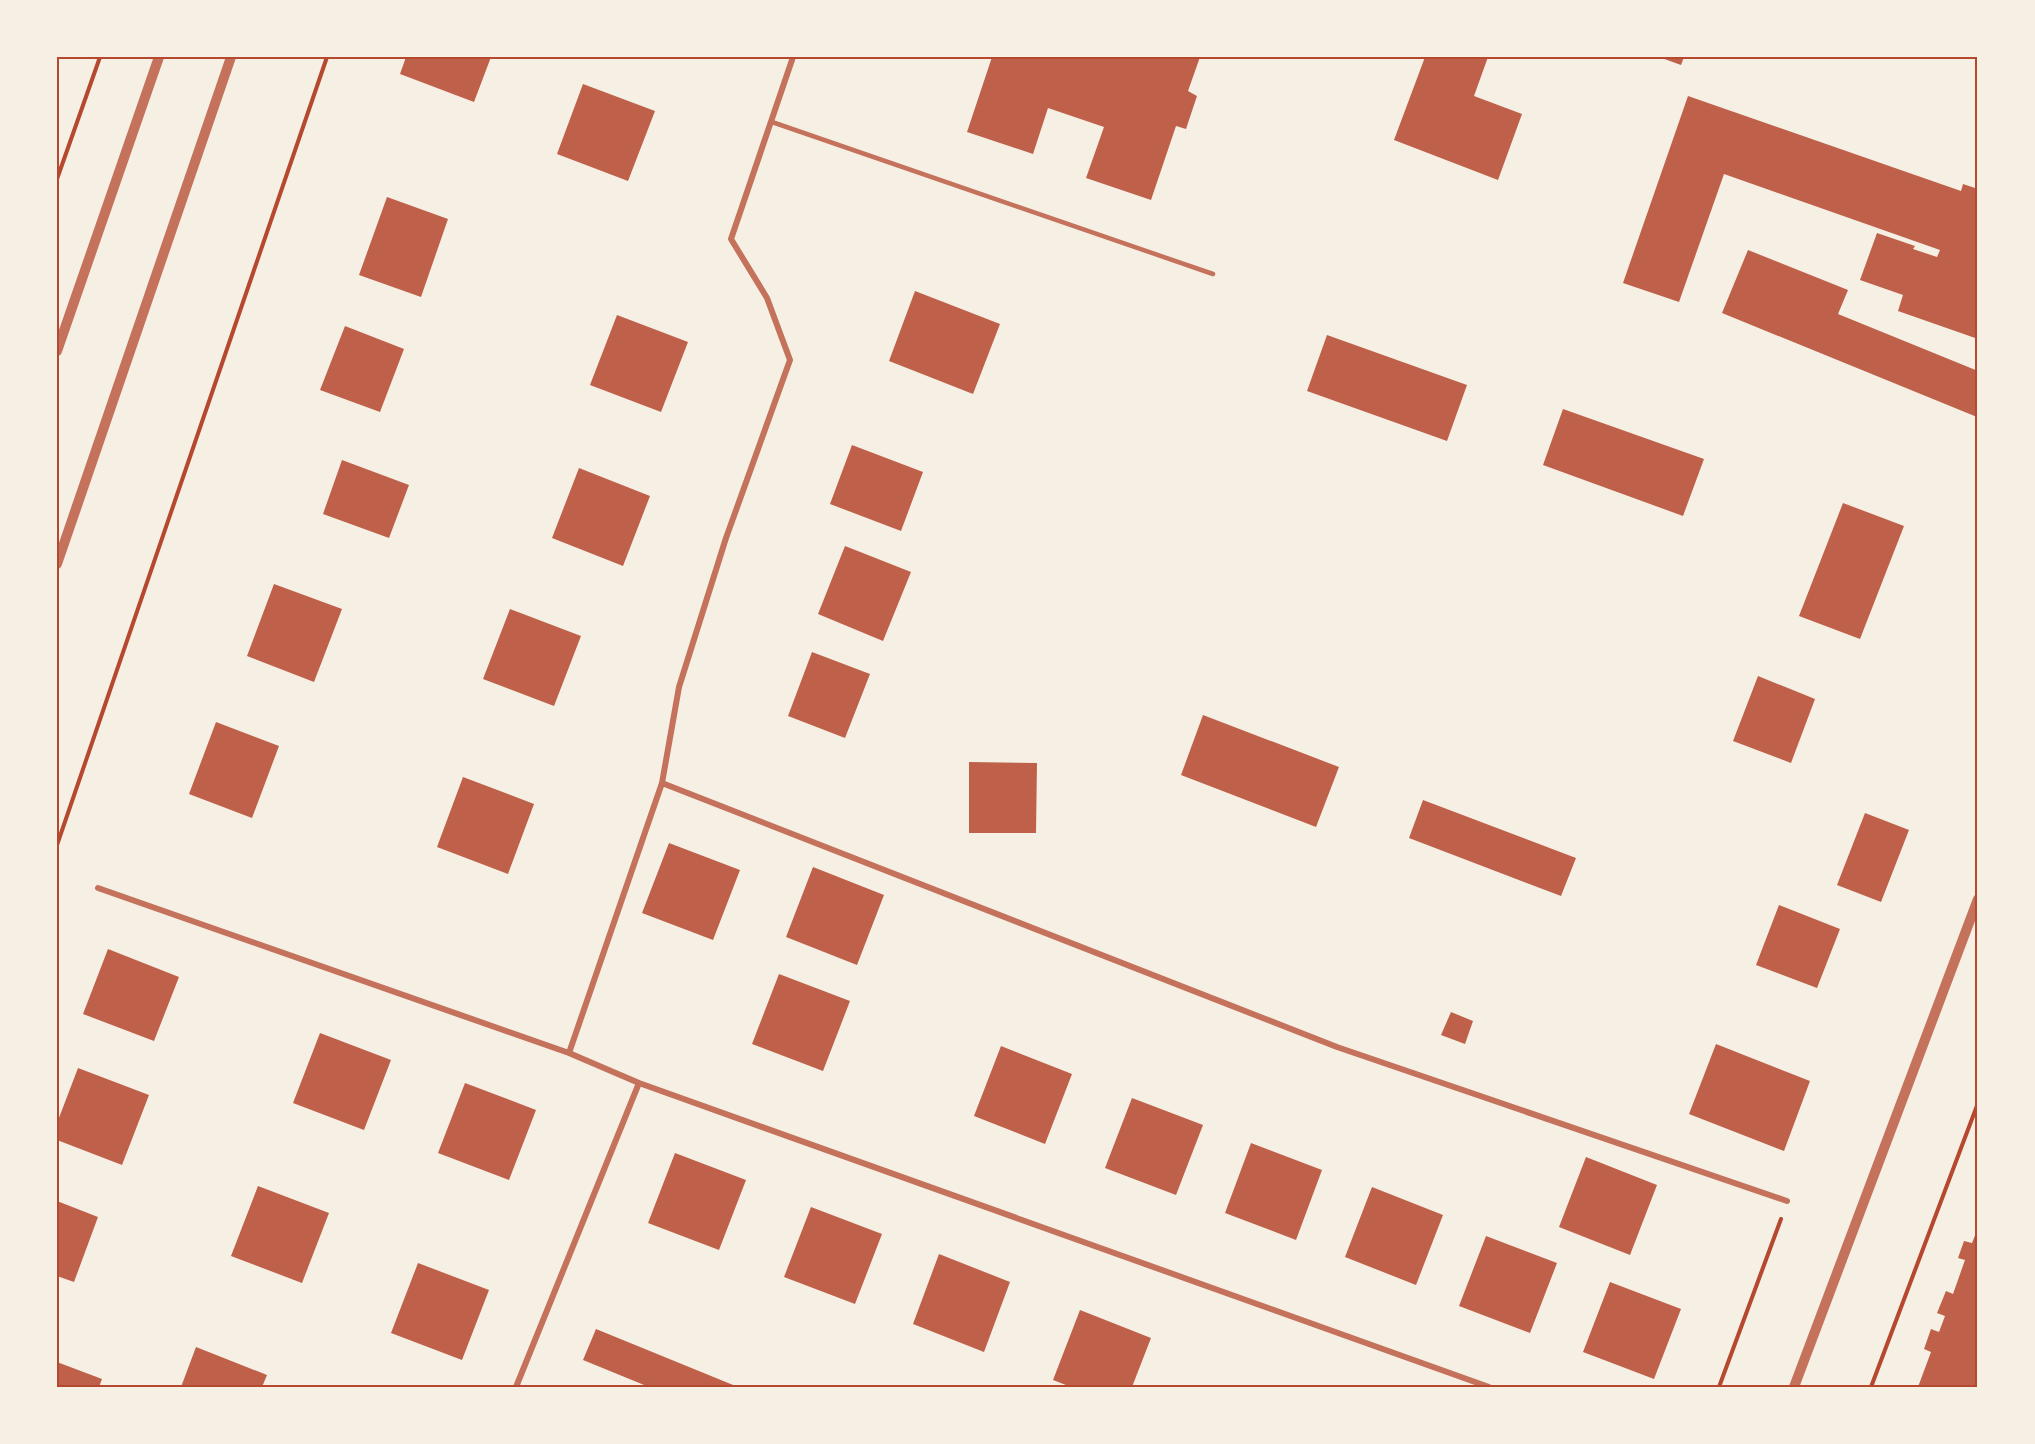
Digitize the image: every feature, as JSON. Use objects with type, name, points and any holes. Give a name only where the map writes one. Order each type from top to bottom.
[{"type":"street","points":[[57,351],[159,57]]},
{"type":"street","points":[[57,564],[231,57]]},
{"type":"street","points":[[569,1053],[662,783],[679,687],[726,538],[790,360],[767,298],[731,239],[793,57]]},
{"type":"street","points":[[662,783],[1337,1047],[1787,1201]]},
{"type":"street","points":[[98,888],[569,1053],[639,1083],[1490,1387]]},
{"type":"street","points":[[1794,1387],[1978,898]]},
{"type":"street","points":[[516,1387],[639,1083]]},
{"type":"lane","points":[[772,122],[1213,274]]},
{"type":"path","points":[[57,179],[100,57]]},
{"type":"path","points":[[57,844],[327,57]]},
{"type":"path","points":[[1871,1387],[1978,1103]]},
{"type":"path","points":[[1719,1387],[1787,1201]]},
{"type":"building","points":[[406,57],[491,57],[474,102],[400,74]]},
{"type":"building","points":[[992,57],[1200,57],[1188,91],[1197,96],[1186,129],[1176,126],[1151,200],[1086,178],[1104,127],[1048,108],[1033,154],[967,132]]},
{"type":"building","points":[[1425,57],[1488,57],[1474,96],[1522,114],[1498,180],[1394,140]]},
{"type":"building","points":[[1659,57],[1684,57],[1681,65]]},
{"type":"building","points":[[583,84],[655,111],[628,181],[557,154]]},
{"type":"building","points":[[1688,96],[1961,191],[1963,184],[1978,189],[1978,339],[1898,311],[1903,295],[1860,280],[1877,233],[1915,246],[1913,249],[1937,257],[1940,250],[1724,174],[1679,302],[1623,283]]},
{"type":"building","points":[[387,197],[448,219],[421,297],[359,275]]},
{"type":"building","points":[[1748,250],[1848,290],[1838,314],[1978,371],[1977,417],[1722,313]]},
{"type":"building","points":[[915,291],[1000,324],[973,394],[889,361]]},
{"type":"building","points":[[617,315],[688,342],[661,412],[590,385]]},
{"type":"building","points":[[345,326],[404,349],[380,412],[320,390]]},
{"type":"building","points":[[1327,335],[1467,385],[1447,441],[1307,391]]},
{"type":"building","points":[[1563,409],[1704,459],[1683,516],[1543,465]]},
{"type":"building","points":[[852,445],[923,472],[901,531],[830,504]]},
{"type":"building","points":[[342,460],[409,485],[389,538],[323,514]]},
{"type":"building","points":[[579,468],[650,496],[623,566],[552,538]]},
{"type":"building","points":[[1843,503],[1904,526],[1860,639],[1799,616]]},
{"type":"building","points":[[845,546],[911,572],[883,641],[818,614]]},
{"type":"building","points":[[274,584],[342,609],[314,682],[247,656]]},
{"type":"building","points":[[510,609],[581,636],[554,706],[483,679]]},
{"type":"building","points":[[812,652],[870,674],[845,738],[788,716]]},
{"type":"building","points":[[1758,676],[1815,699],[1791,763],[1733,741]]},
{"type":"building","points":[[1203,715],[1339,767],[1316,827],[1181,775]]},
{"type":"building","points":[[216,722],[279,746],[252,818],[189,794]]},
{"type":"building","points":[[969,762],[1037,763],[1036,833],[969,833]]},
{"type":"building","points":[[463,777],[534,804],[508,874],[437,847]]},
{"type":"building","points":[[1423,800],[1576,858],[1561,896],[1409,838]]},
{"type":"building","points":[[1865,813],[1909,830],[1881,902],[1837,885]]},
{"type":"building","points":[[669,843],[740,870],[713,940],[642,913]]},
{"type":"building","points":[[813,867],[884,895],[857,965],[786,937]]},
{"type":"building","points":[[1779,905],[1840,929],[1817,988],[1756,965]]},
{"type":"building","points":[[108,949],[179,977],[154,1041],[83,1014]]},
{"type":"building","points":[[779,974],[850,1001],[823,1071],[752,1044]]},
{"type":"building","points":[[1451,1012],[1473,1021],[1465,1044],[1441,1035]]},
{"type":"building","points":[[320,1033],[391,1060],[364,1130],[293,1103]]},
{"type":"building","points":[[1716,1044],[1810,1081],[1784,1151],[1689,1114]]},
{"type":"building","points":[[1001,1046],[1072,1074],[1045,1144],[974,1116]]},
{"type":"building","points":[[78,1068],[149,1095],[122,1165],[57,1140],[57,1123]]},
{"type":"building","points":[[465,1083],[536,1110],[509,1180],[438,1153]]},
{"type":"building","points":[[1132,1098],[1203,1125],[1176,1195],[1105,1168]]},
{"type":"building","points":[[1251,1143],[1322,1170],[1296,1240],[1225,1213]]},
{"type":"building","points":[[675,1153],[746,1180],[719,1250],[648,1223]]},
{"type":"building","points":[[1586,1157],[1657,1185],[1630,1255],[1559,1227]]},
{"type":"building","points":[[258,1186],[329,1213],[302,1283],[231,1256]]},
{"type":"building","points":[[1372,1187],[1443,1215],[1416,1285],[1345,1257]]},
{"type":"building","points":[[57,1201],[98,1217],[74,1282],[57,1276]]},
{"type":"building","points":[[811,1207],[882,1234],[855,1304],[784,1277]]},
{"type":"building","points":[[1978,1228],[1978,1387],[1918,1387],[1931,1352],[1924,1349],[1931,1329],[1939,1332],[1945,1316],[1937,1313],[1946,1291],[1953,1294],[1965,1260],[1958,1258],[1964,1241],[1972,1243]]},
{"type":"building","points":[[1486,1236],[1557,1263],[1530,1333],[1459,1306]]},
{"type":"building","points":[[939,1254],[1010,1282],[984,1352],[913,1324]]},
{"type":"building","points":[[418,1263],[489,1290],[462,1360],[391,1333]]},
{"type":"building","points":[[1610,1282],[1681,1309],[1654,1379],[1583,1352]]},
{"type":"building","points":[[1080,1310],[1151,1338],[1132,1387],[1071,1387],[1053,1380]]},
{"type":"building","points":[[596,1329],[738,1387],[649,1387],[583,1360]]},
{"type":"building","points":[[196,1347],[267,1375],[262,1387],[181,1387]]},
{"type":"building","points":[[57,1362],[102,1379],[99,1387],[57,1387]]}]
